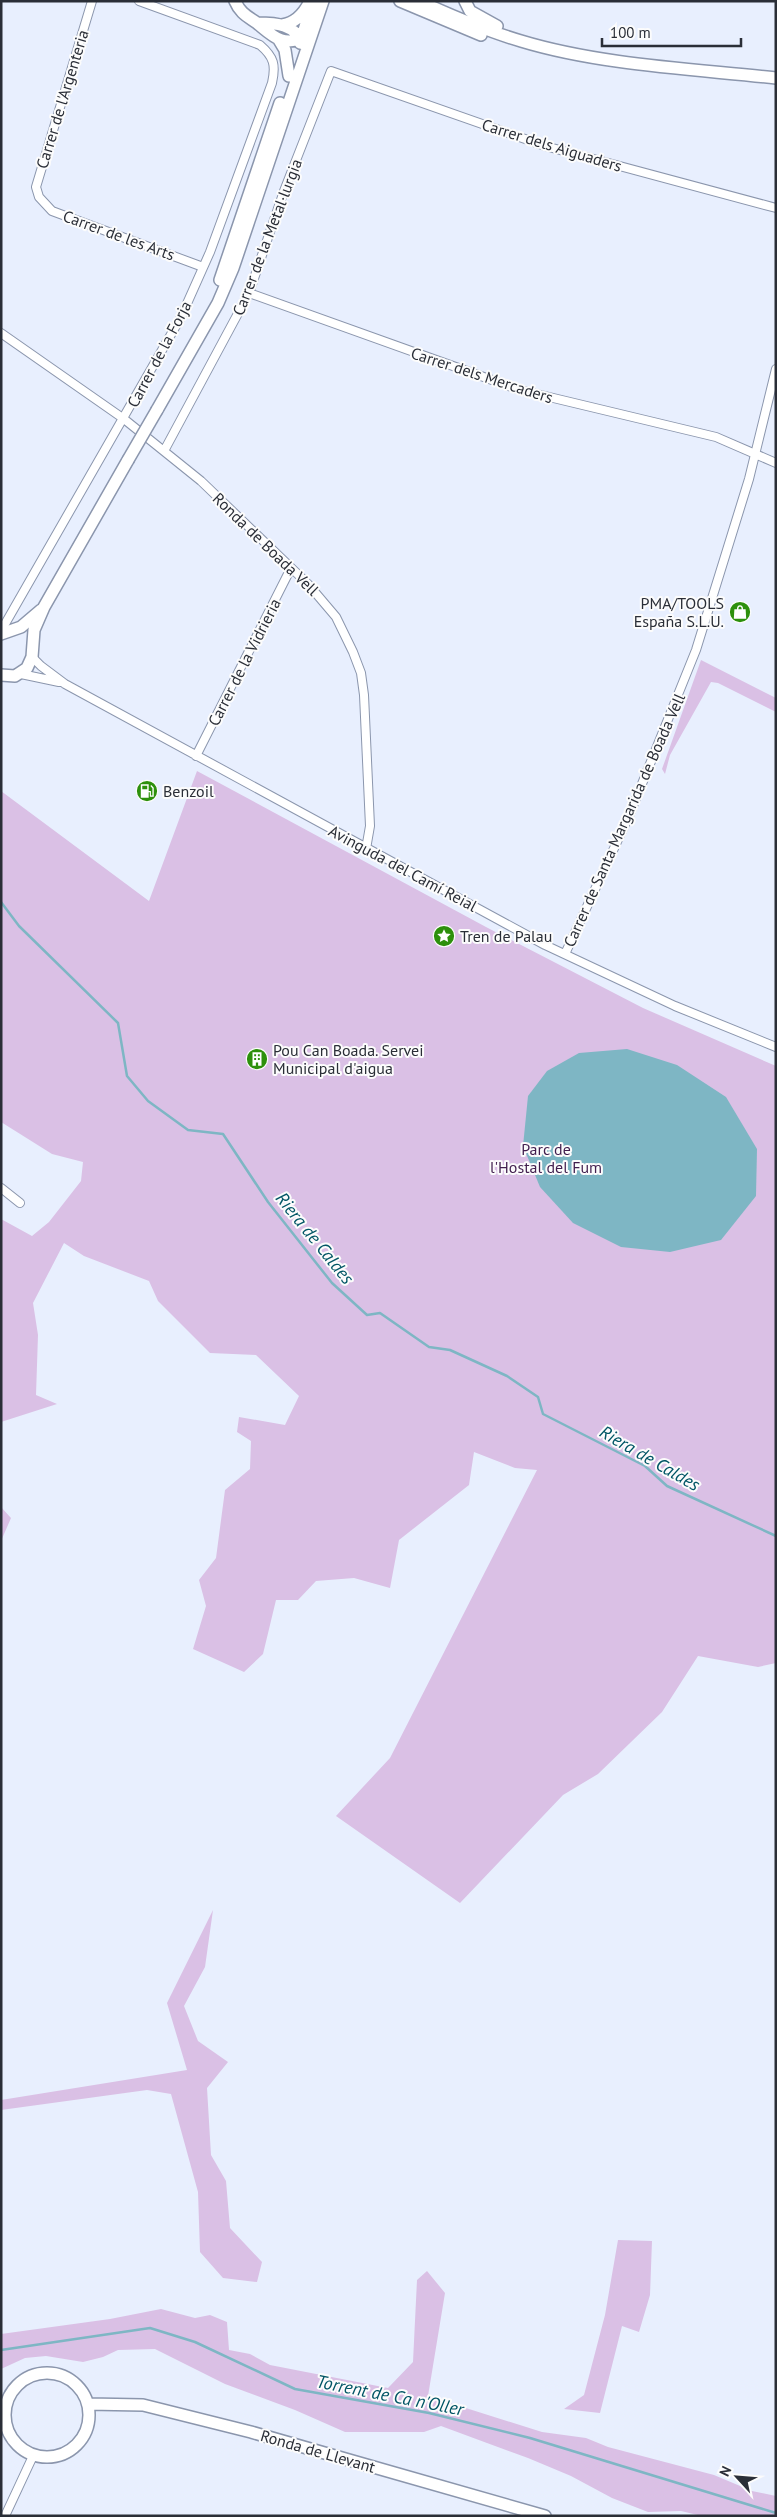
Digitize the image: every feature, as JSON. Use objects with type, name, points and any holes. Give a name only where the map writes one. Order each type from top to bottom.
[{"type":"main road","points":[[234,1],[245,16],[279,40],[284,50],[289,76]]},
{"type":"main road","points":[[282,25],[291,23],[305,11],[311,1]]},
{"type":"main road","points":[[201,334],[302,39],[311,1]]},
{"type":"main road","points":[[1,686],[10,675],[27,668],[32,652],[34,630],[44,606],[218,303],[246,234],[323,1]]},
{"type":"main road","points":[[400,1],[463,29],[485,36],[504,36]]},
{"type":"main road","points":[[419,1],[504,36],[557,50],[642,63],[776,78]]},
{"type":"main road","points":[[464,1],[470,11],[493,25],[539,38],[611,52],[642,63]]},
{"type":"main road","points":[[257,23],[282,25],[295,30],[302,39],[305,52]]},
{"type":"main road","points":[[279,40],[295,42],[306,38],[315,24]]},
{"type":"main road","points":[[4,632],[26,624],[44,606]]},
{"type":"main road","points":[[4,632],[23,636],[32,652]]},
{"type":"main road","points":[[46,2372],[62,2375],[75,2383],[82,2391],[88,2404],[90,2420],[85,2435],[77,2446],[64,2454],[48,2458],[33,2456],[21,2449],[10,2438],[5,2425],[3,2410],[10,2393],[20,2382],[31,2375],[46,2372]]},
{"type":"main road","name":"Ronda de Llevant","points":[[88,2404],[144,2404],[250,2432],[545,2516]]},
{"type":"street","name":"Carrer de l'Argenteria","points":[[39,197],[36,187],[92,1]]},
{"type":"street","name":"Carrer de la Forja","points":[[4,632],[181,317],[203,267],[272,83],[274,60],[271,54],[260,45],[139,1]]},
{"type":"street","name":"Carrer dels Aiguaders","points":[[331,71],[545,146],[776,208]]},
{"type":"street","name":"Carrer de la Metal·lurgia","points":[[164,451],[249,293],[284,191],[331,71]]},
{"type":"street","name":"Carrer de les Arts","points":[[39,197],[52,211],[203,267]]},
{"type":"street","name":"Carrer dels Mercaders","points":[[249,293],[520,390],[716,437],[776,463]]},
{"type":"street","name":"Ronda de Boada Vell","points":[[1,333],[124,419],[201,481],[292,568],[324,601],[336,617],[349,643],[360,673],[366,721],[370,826],[366,849]]},
{"type":"street","name":"Carrer de Santa Margarida de Boada Vell","points":[[565,954],[629,816],[696,650],[749,478],[776,369]]},
{"type":"street","name":"Carrer de la Vidrieria","points":[[196,756],[292,568]]},
{"type":"street","name":"Avinguda del Camí Reial","points":[[32,652],[41,666],[65,684],[366,849],[565,954],[676,1006],[776,1047]]},
{"type":"street","name":"Avinguda del Camí Reial","points":[[10,675],[65,684]]},
{"type":"street","points":[[1,1188],[20,1203]]},
{"type":"street","points":[[5,2516],[33,2456]]},
{"type":"green space","points":[[701,660],[776,698],[776,712],[718,683],[711,682],[670,755],[665,774],[662,769]]},
{"type":"green space","name":"Parc de l'Hostal del Fum","points":[[197,771],[486,927],[643,1008],[776,1066],[776,1663],[758,1667],[698,1656],[662,1712],[598,1774],[563,1795],[460,1903],[336,1816],[390,1758],[537,1470],[515,1468],[474,1452],[469,1485],[399,1540],[390,1588],[354,1578],[316,1581],[298,1600],[276,1600],[263,1654],[244,1672],[193,1649],[206,1606],[199,1580],[216,1558],[225,1490],[250,1469],[251,1441],[237,1432],[239,1417],[285,1425],[299,1396],[256,1355],[210,1353],[158,1301],[149,1281],[84,1256],[64,1243],[33,1303],[38,1335],[36,1395],[57,1404],[1,1422],[1,1219],[32,1236],[49,1222],[81,1181],[83,1162],[52,1154],[1,1122],[1,791],[149,901]]},
{"type":"green space","points":[[1,1507],[11,1518],[1,1541]]},
{"type":"green space","points":[[213,1910],[205,1967],[184,2006],[198,2041],[228,2062],[207,2088],[211,2155],[226,2181],[230,2228],[262,2262],[257,2282],[223,2278],[200,2252],[198,2192],[171,2094],[147,2090],[1,2110],[1,2100],[187,2070],[167,2003]]},
{"type":"green space","points":[[618,2240],[652,2241],[650,2295],[639,2332],[622,2326],[600,2413],[564,2409],[584,2395],[605,2315]]},
{"type":"green space","points":[[427,2271],[445,2293],[428,2396],[542,2432],[586,2438],[608,2447],[714,2475],[752,2491],[776,2496],[776,2516],[702,2516],[681,2511],[648,2512],[612,2498],[571,2476],[528,2458],[441,2426],[424,2432],[345,2432],[295,2410],[225,2384],[155,2349],[118,2350],[103,2357],[83,2362],[46,2356],[25,2358],[1,2369],[1,2334],[110,2319],[161,2309],[195,2318],[210,2315],[227,2322],[229,2350],[250,2354],[270,2365],[388,2388],[413,2362],[417,2280]]},
{"type":"water","points":[[627,1049],[677,1065],[726,1097],[757,1149],[756,1196],[721,1240],[670,1252],[621,1247],[573,1223],[540,1187],[523,1146],[528,1096],[547,1071],[579,1053]]},
{"type":"waterway","name":"Riera de Caldes","points":[[1,902],[19,926],[118,1023],[127,1076],[148,1101],[188,1130],[223,1134],[268,1202],[332,1283],[367,1315],[380,1313],[429,1347],[450,1350],[507,1376],[538,1397],[543,1414],[645,1466],[667,1486],[776,1536]]},
{"type":"waterway","name":"Torrent de Ca n'Oller","points":[[1,2350],[150,2328],[195,2342],[295,2389],[429,2413],[530,2438],[776,2513]]},
{"type":"place","name":"PMA/TOOLS España S.L.U.","points":[[740,612]]},
{"type":"place","name":"Benzoil","points":[[147,791]]},
{"type":"place","name":"Tren de Palau","points":[[444,936]]},
{"type":"place","name":"Pou Can Boada. Servei Municipal d'aigua","points":[[257,1059]]}]
